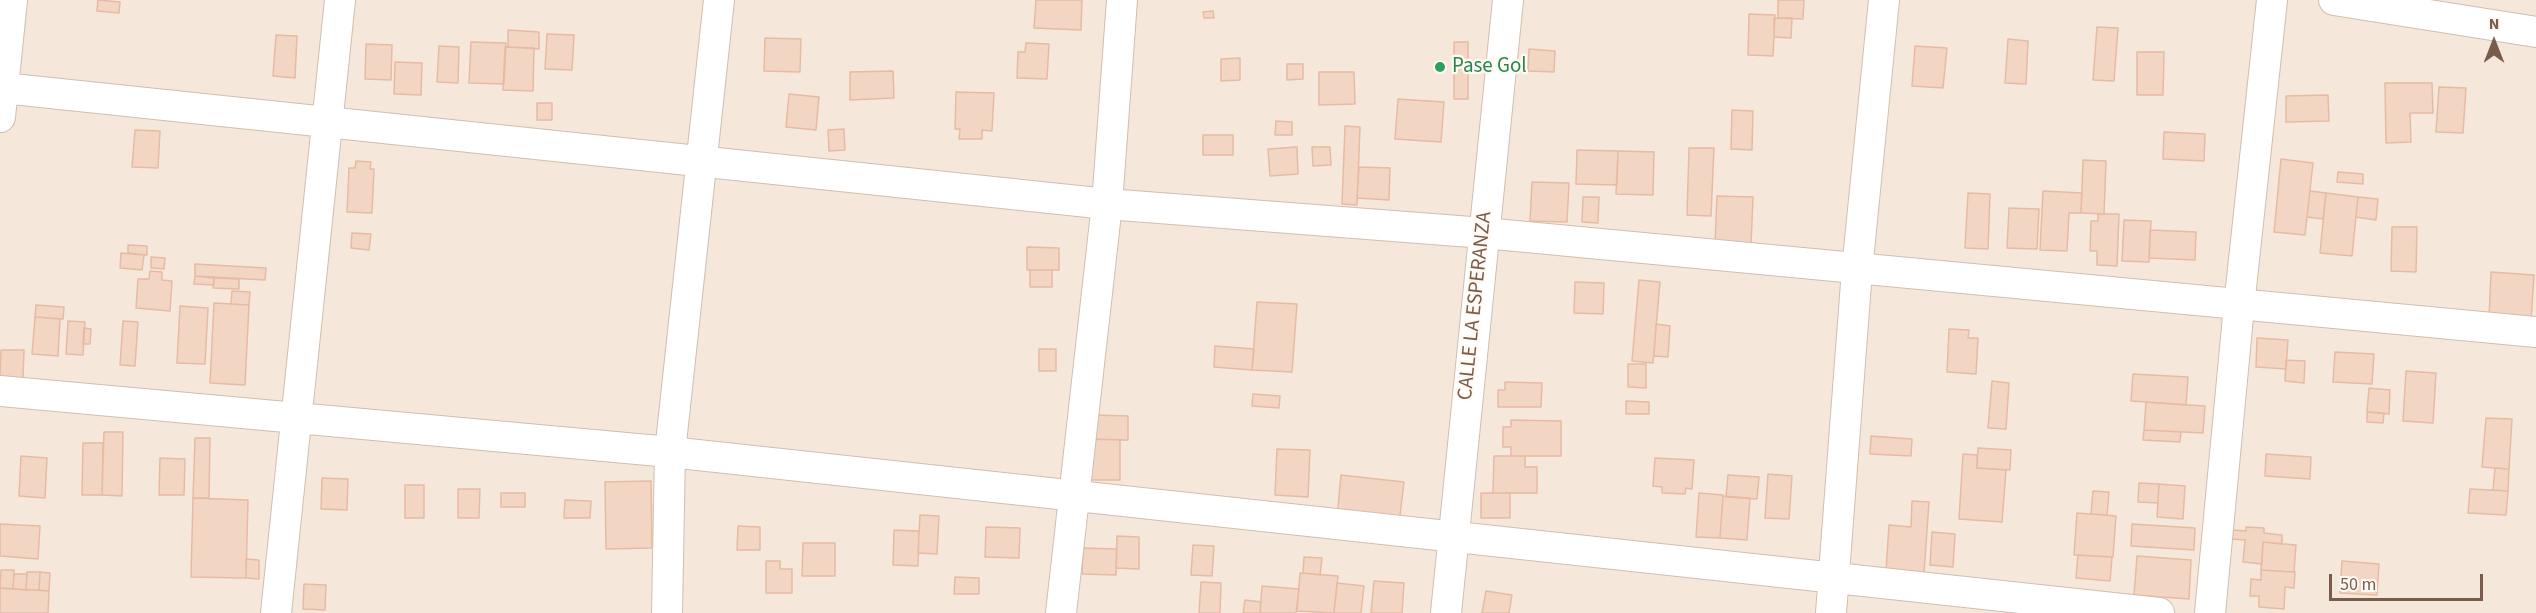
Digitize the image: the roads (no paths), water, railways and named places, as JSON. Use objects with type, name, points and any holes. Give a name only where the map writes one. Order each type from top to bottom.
[{"type":"street","points":[[12,0],[2,103],[327,122],[1107,204],[1484,233],[2239,306],[2536,332]]},
{"type":"street","points":[[276,613],[340,0]]},
{"type":"street","points":[[667,613],[670,452],[718,0]]},
{"type":"street","points":[[1061,613],[1107,204],[1122,0]]},
{"type":"street","name":"CALLE LA ESPERANZA","points":[[1446,613],[1508,0]]},
{"type":"street","points":[[1831,613],[1857,270],[1884,0]]},
{"type":"street","points":[[2210,613],[2239,306],[2272,0]]},
{"type":"street","points":[[2334,0],[2536,32]]},
{"type":"street","points":[[0,391],[670,452],[2158,613]]},
{"type":"place","name":"Pase Gol","points":[[1440,67]]}]
